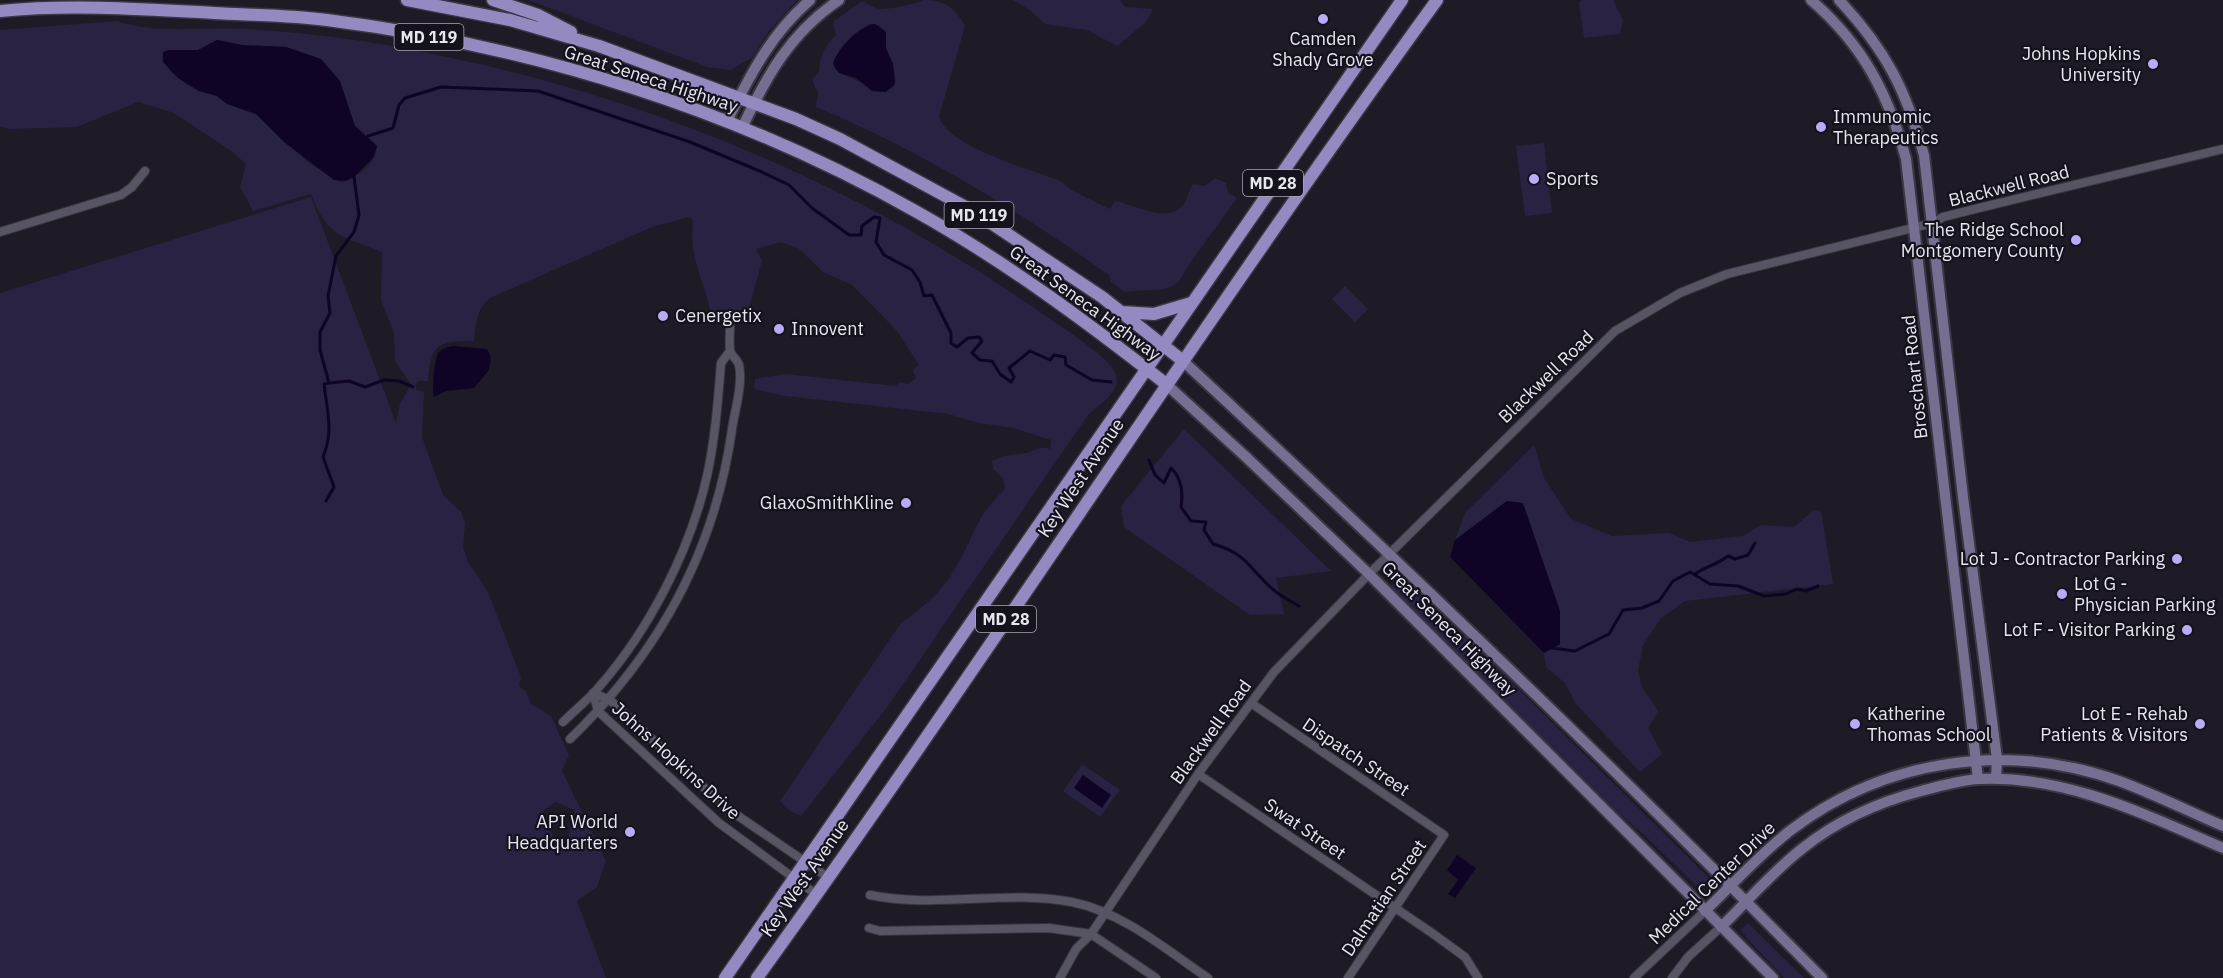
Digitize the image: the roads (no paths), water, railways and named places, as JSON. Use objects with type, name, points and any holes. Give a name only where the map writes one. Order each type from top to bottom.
[{"type":"main road","name":"Great Seneca Highway","points":[[407,0],[510,20],[599,46],[754,103],[840,139],[973,211],[1122,312],[1183,361]]},
{"type":"main road","points":[[493,0],[538,15],[599,46]]},
{"type":"main road","name":"Key West Avenue","points":[[725,978],[1145,368],[1402,0]]},
{"type":"main road","name":"Key West Avenue","points":[[757,978],[829,878],[1166,384],[1437,0]]},
{"type":"main road","name":"Great Seneca Highway","points":[[0,10],[82,3],[325,19],[402,31],[597,76],[727,121],[853,177],[919,213],[1048,295],[1166,384]]},
{"type":"main road","points":[[1122,312],[1148,315],[1191,303]]},
{"type":"street","points":[[727,121],[771,41],[786,21],[810,0]]},
{"type":"street","points":[[742,128],[754,103],[798,33],[839,0]]},
{"type":"street","name":"Broschart Road","points":[[1811,0],[1841,30],[1880,84],[1890,105],[1906,159],[1978,779]]},
{"type":"street","name":"Broschart Road","points":[[1839,0],[1872,38],[1896,74],[1907,98],[1924,155],[1962,486],[1997,759],[1996,779]]},
{"type":"street","name":"Blackwell Road","points":[[1090,934],[1198,774],[1274,672],[1567,376],[1615,331],[1680,292],[1727,274],[1933,224],[1943,217],[1970,210],[2223,149]]},
{"type":"street","points":[[0,232],[121,195],[132,187],[146,171]]},
{"type":"street","points":[[570,739],[610,700],[649,648],[687,584],[713,521],[727,466],[737,394],[739,364],[730,351],[730,327]]},
{"type":"street","points":[[563,722],[593,693],[624,656],[655,604],[690,531],[707,476],[721,363],[730,351]]},
{"type":"street","name":"Great Seneca Highway","points":[[1183,361],[1391,553],[1822,978]]},
{"type":"street","name":"Great Seneca Highway","points":[[1166,384],[1369,574],[1773,978]]},
{"type":"street","name":"Johns Hopkins Drive","points":[[593,693],[610,700],[725,807],[829,878]]},
{"type":"street","name":"Johns Hopkins Drive","points":[[593,693],[598,711],[719,823],[817,895]]},
{"type":"street","name":"Dispatch Street","points":[[1251,703],[1444,835]]},
{"type":"street","name":"Medical Center Drive","points":[[1635,978],[1793,829],[1866,786],[1954,761],[1997,759],[2071,768],[2118,781],[2223,826]]},
{"type":"street","name":"Swat Street","points":[[1198,774],[1465,957],[1478,978]]},
{"type":"street","name":"Medical Center Drive","points":[[1672,978],[1688,957],[1805,846],[1858,813],[1901,796],[1978,779],[1996,779],[2066,788],[2111,801],[2223,848]]},
{"type":"street","name":"Dalmatian Street","points":[[1348,978],[1444,835]]},
{"type":"street","points":[[870,895],[900,901],[1045,898],[1073,903],[1105,912],[1128,923],[1208,978]]},
{"type":"street","points":[[869,928],[880,931],[1049,928],[1090,934],[1156,978]]},
{"type":"street","points":[[1060,978],[1076,949],[1090,934]]},
{"type":"waterway","points":[[368,136],[393,128],[399,105],[405,98],[441,87],[538,91],[690,142],[762,172],[789,185],[812,208],[849,235],[861,235],[862,226],[874,217],[880,218],[876,242],[884,255],[912,270],[920,282],[924,296],[932,295],[951,333],[951,343],[957,347],[968,338],[979,337],[982,341],[972,353],[980,360],[992,361],[1000,374],[1011,382],[1014,377],[1009,368],[1030,351],[1050,360],[1054,355],[1065,357],[1066,365],[1092,380],[1111,382]]},
{"type":"waterway","points":[[326,501],[334,487],[323,457],[329,430],[324,384],[329,383],[320,350],[320,332],[330,313],[328,296],[336,256],[354,232],[359,215],[354,177]]},
{"type":"waterway","points":[[330,383],[349,381],[365,387],[384,380],[399,381],[413,387]]},
{"type":"waterway","points":[[1149,460],[1155,475],[1164,483],[1171,468],[1175,472],[1181,486],[1181,507],[1191,521],[1206,522],[1204,530],[1213,544],[1242,558],[1275,591],[1299,606]]},
{"type":"waterway","points":[[1695,574],[1728,556],[1735,559],[1748,555],[1755,543]]},
{"type":"waterway","points":[[1552,648],[1575,651],[1609,634],[1623,610],[1642,608],[1659,601],[1673,581],[1690,572],[1710,584],[1738,586],[1764,596],[1786,594],[1797,589],[1806,591],[1818,586]]},
{"type":"place","name":"Camden Shady Grove","points":[[1323,19]]},
{"type":"place","name":"Johns Hopkins University","points":[[2153,64]]},
{"type":"place","name":"Immunomic Therapeutics","points":[[1821,127]]},
{"type":"place","name":"Sports","points":[[1534,179]]},
{"type":"place","name":"The Ridge School Montgomery County","points":[[2076,240]]},
{"type":"place","name":"Cenergetix","points":[[663,316]]},
{"type":"place","name":"Innovent","points":[[779,329]]},
{"type":"place","name":"GlaxoSmithKline","points":[[906,503]]},
{"type":"place","name":"Lot J - Contractor Parking","points":[[2177,559]]},
{"type":"place","name":"Lot G - Physician Parking","points":[[2062,594]]},
{"type":"place","name":"Lot F - Visitor Parking","points":[[2187,630]]},
{"type":"place","name":"Katherine Thomas School","points":[[1855,724]]},
{"type":"place","name":"Lot E - Rehab Patients & Visitors","points":[[2200,724]]},
{"type":"place","name":"API World Headquarters","points":[[630,832]]}]
